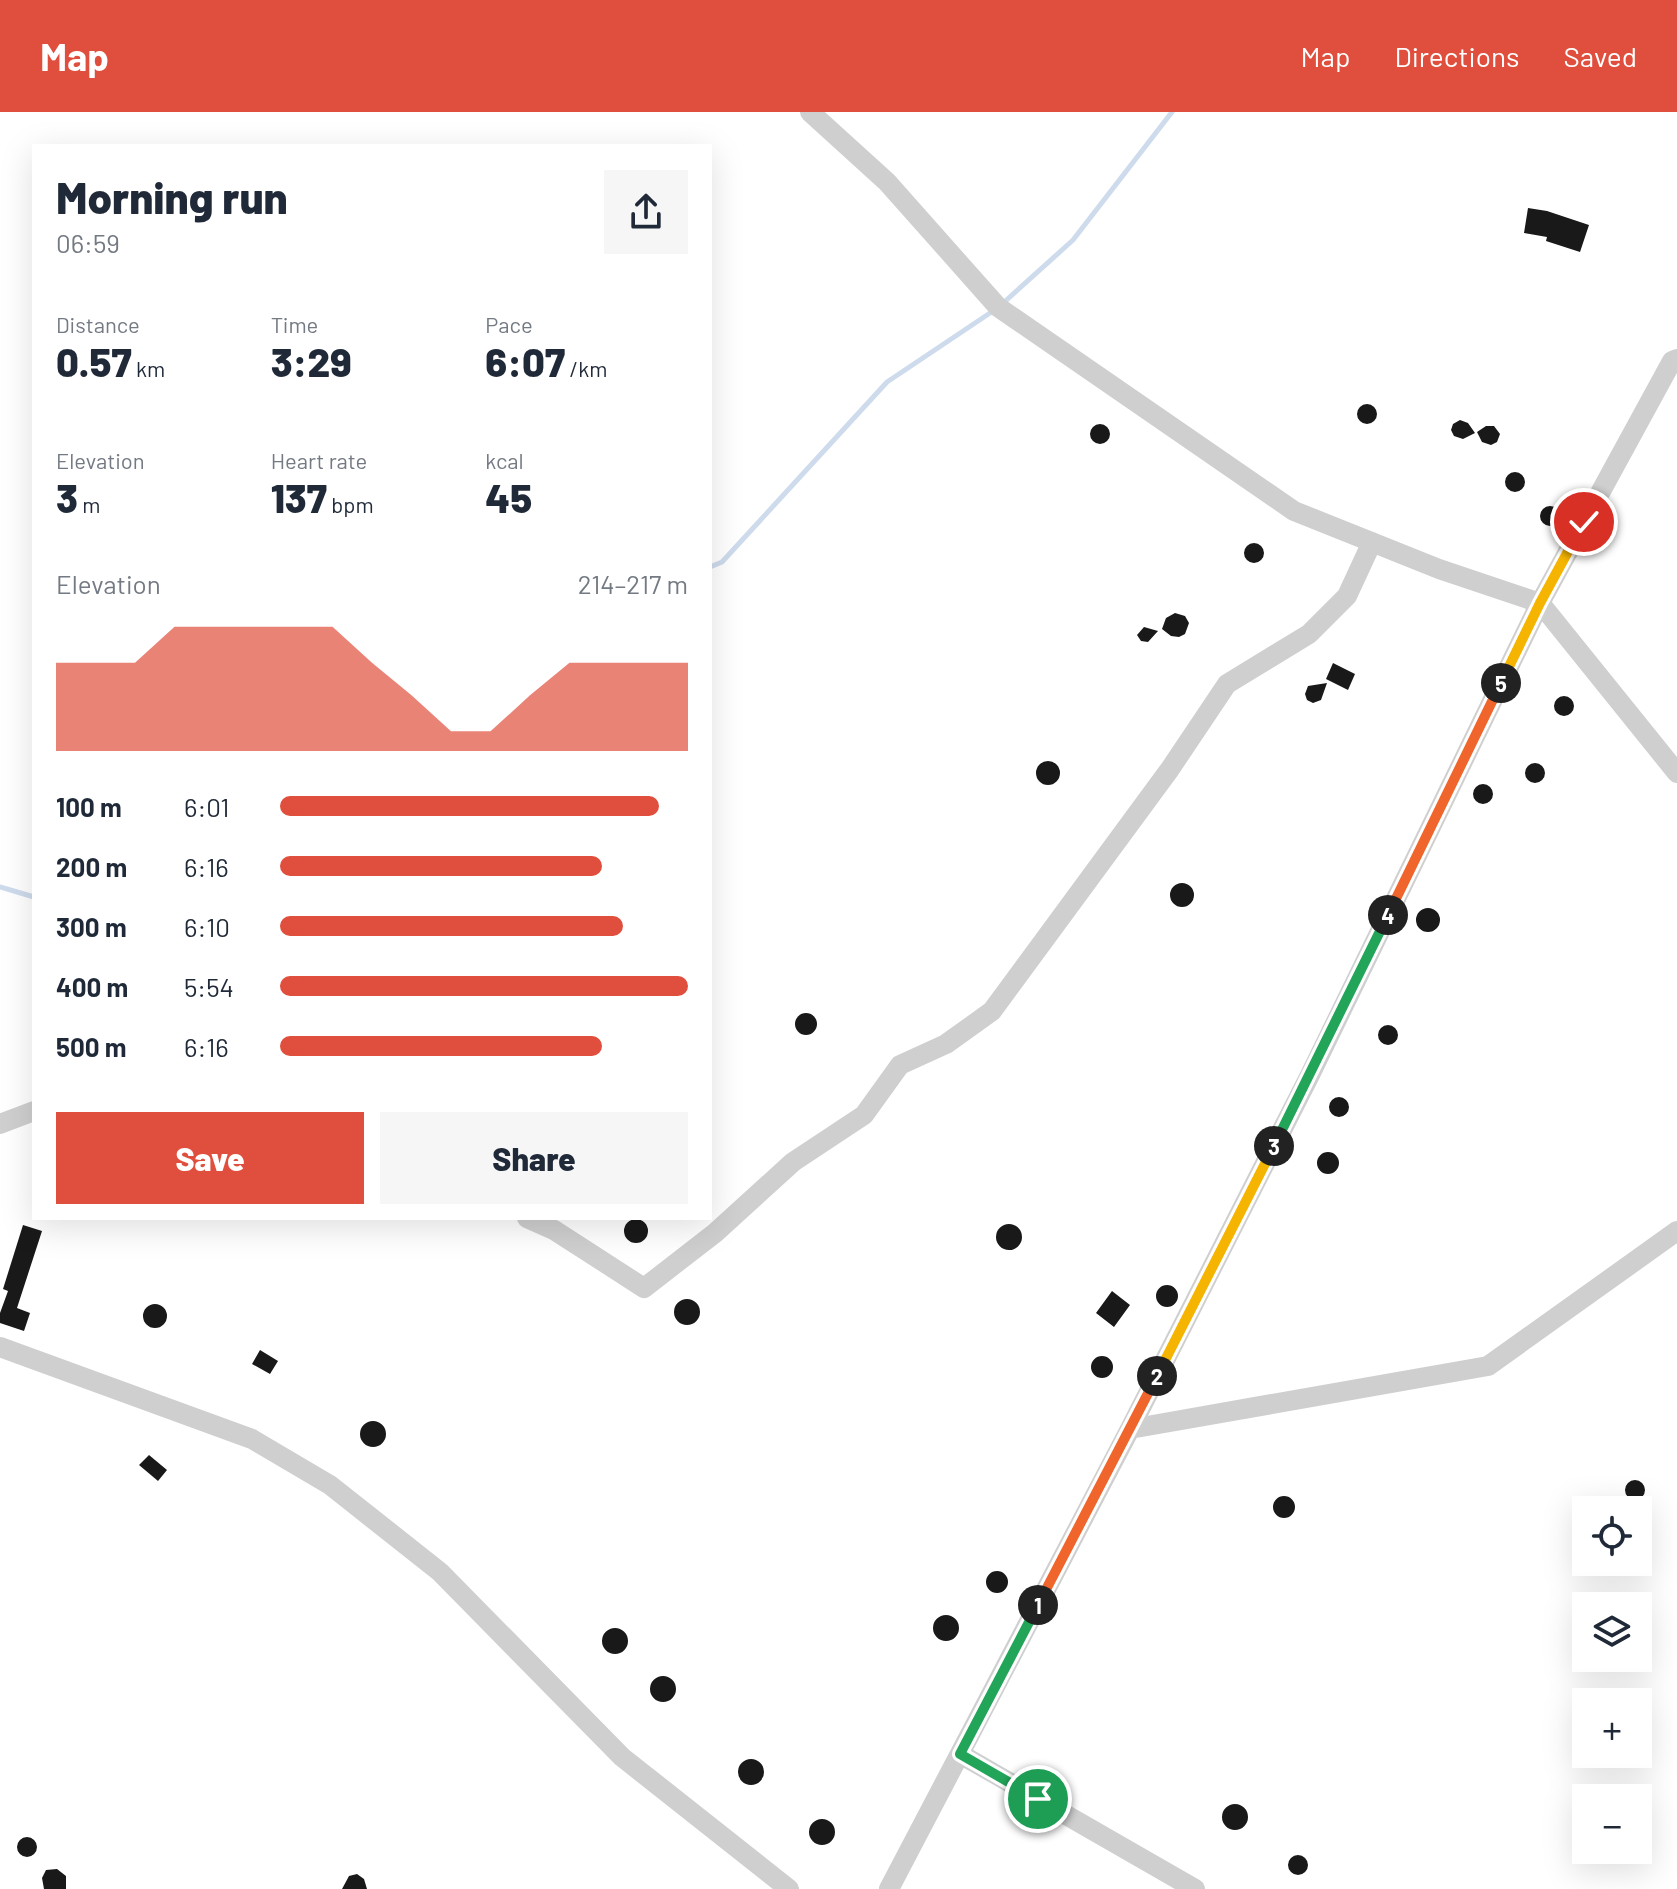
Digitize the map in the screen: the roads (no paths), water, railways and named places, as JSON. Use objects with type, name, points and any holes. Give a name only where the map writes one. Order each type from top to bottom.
[{"type":"street","points":[[810,112],[887,182],[998,307],[1294,511],[1439,569],[1540,603],[1677,773]]},
{"type":"street","points":[[889,1889],[1130,1429],[1310,1075],[1540,603],[1672,361],[1677,359]]},
{"type":"street","points":[[532,1220],[554,1230],[644,1288],[715,1233],[793,1162],[864,1115],[900,1065],[946,1044],[992,1011],[1170,769],[1227,684],[1309,634],[1347,596],[1372,542]]},
{"type":"street","points":[[0,1124],[32,1112]]},
{"type":"street","points":[[1130,1429],[1488,1366],[1677,1231]]},
{"type":"street","points":[[0,1347],[252,1439],[330,1485],[440,1572],[622,1757],[789,1889]]},
{"type":"street","points":[[960,1754],[1195,1889]]},
{"type":"waterway","points":[[1001,305],[1073,240],[1172,112]]},
{"type":"waterway","points":[[712,566],[722,562],[887,382],[993,311]]},
{"type":"waterway","points":[[0,887],[32,896]]}]
